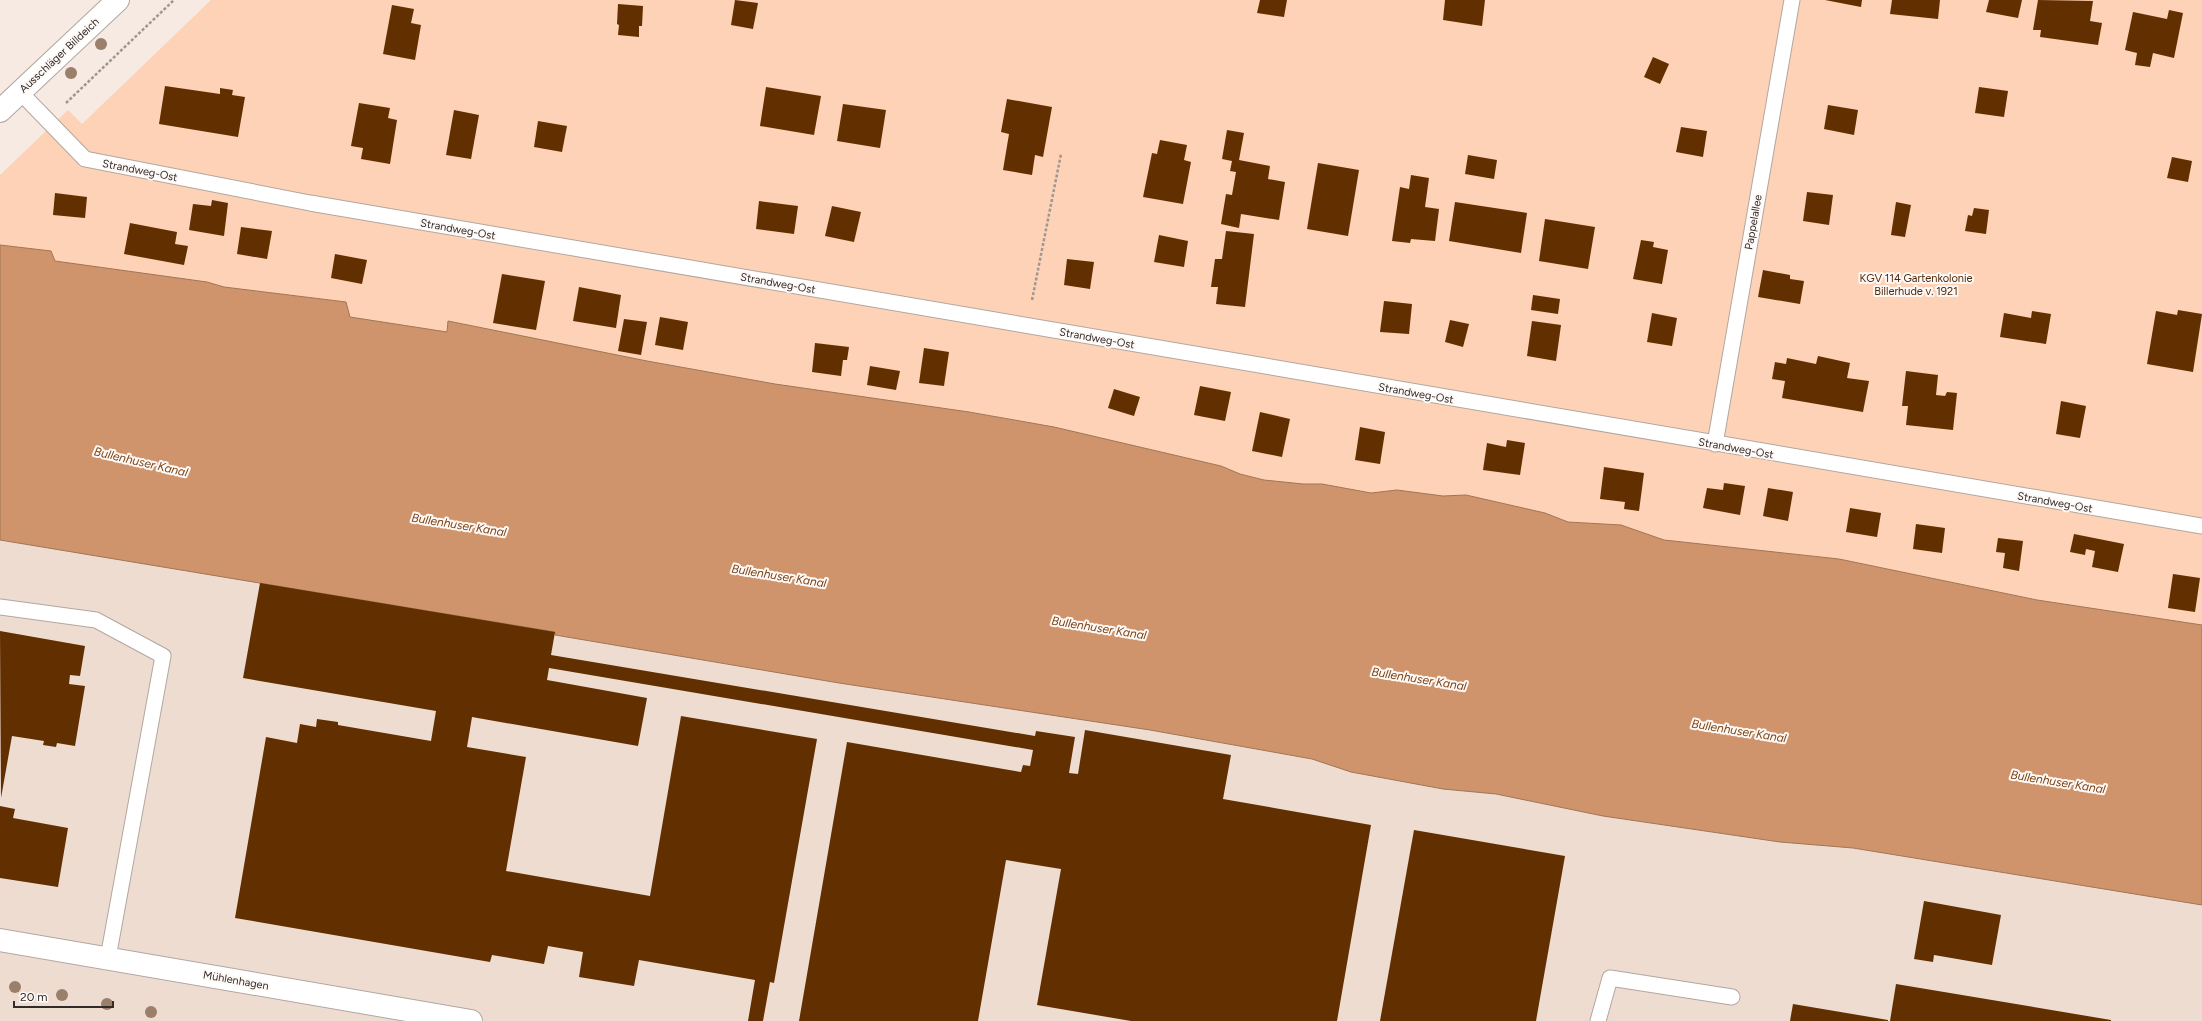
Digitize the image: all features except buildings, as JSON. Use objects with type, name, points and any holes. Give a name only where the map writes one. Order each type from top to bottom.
[{"type":"street","name":"Ausschläger Billdeich","points":[[0,111],[118,0]]},
{"type":"street","name":"Mühlenhagen","points":[[0,940],[471,1021]]},
{"type":"lane","name":"Pappelallee","points":[[1715,444],[1792,0]]},
{"type":"lane","name":"Strandweg-Ost","points":[[20,92],[46,121],[85,159],[310,203],[2202,526]]},
{"type":"lane","points":[[0,607],[96,620],[163,656],[108,958]]},
{"type":"lane","points":[[1598,1021],[1610,978],[1732,997]]},
{"type":"path","points":[[46,121],[174,0]]},
{"type":"path","points":[[1027,326],[1061,154]]},
{"type":"shaded area","points":[[0,538],[555,632],[555,635],[839,683],[1150,730],[1312,759],[1351,772],[1443,789],[1496,794],[1603,816],[1780,842],[1853,848],[2200,904],[2202,905],[2202,1021],[0,1021]]},
{"type":"green space","name":"KGV 114 Gartenkolonie Billerhude v. 1921","points":[[211,0],[2202,0],[2202,625],[2037,600],[1839,559],[1664,540],[1621,525],[1568,522],[1545,513],[1466,495],[1443,496],[1397,490],[1371,493],[1322,484],[1303,484],[1264,480],[1240,474],[1221,466],[1054,427],[969,412],[775,384],[647,361],[449,321],[447,332],[350,317],[346,302],[224,287],[207,282],[55,261],[51,251],[0,245],[0,175],[68,110],[82,124]]},
{"type":"water","name":"Bullenhuser Kanal","points":[[0,245],[51,251],[55,261],[207,282],[224,287],[346,302],[350,317],[447,332],[448,321],[647,361],[775,384],[969,412],[1054,427],[1221,466],[1240,474],[1264,480],[1303,484],[1322,484],[1371,493],[1397,490],[1443,496],[1466,495],[1545,513],[1568,522],[1621,525],[1664,540],[1839,559],[2037,600],[2202,625],[2202,905],[1853,848],[1780,842],[1603,816],[1496,794],[1443,789],[1351,772],[1312,759],[1150,730],[839,683],[555,635],[555,632],[0,540]]}]
